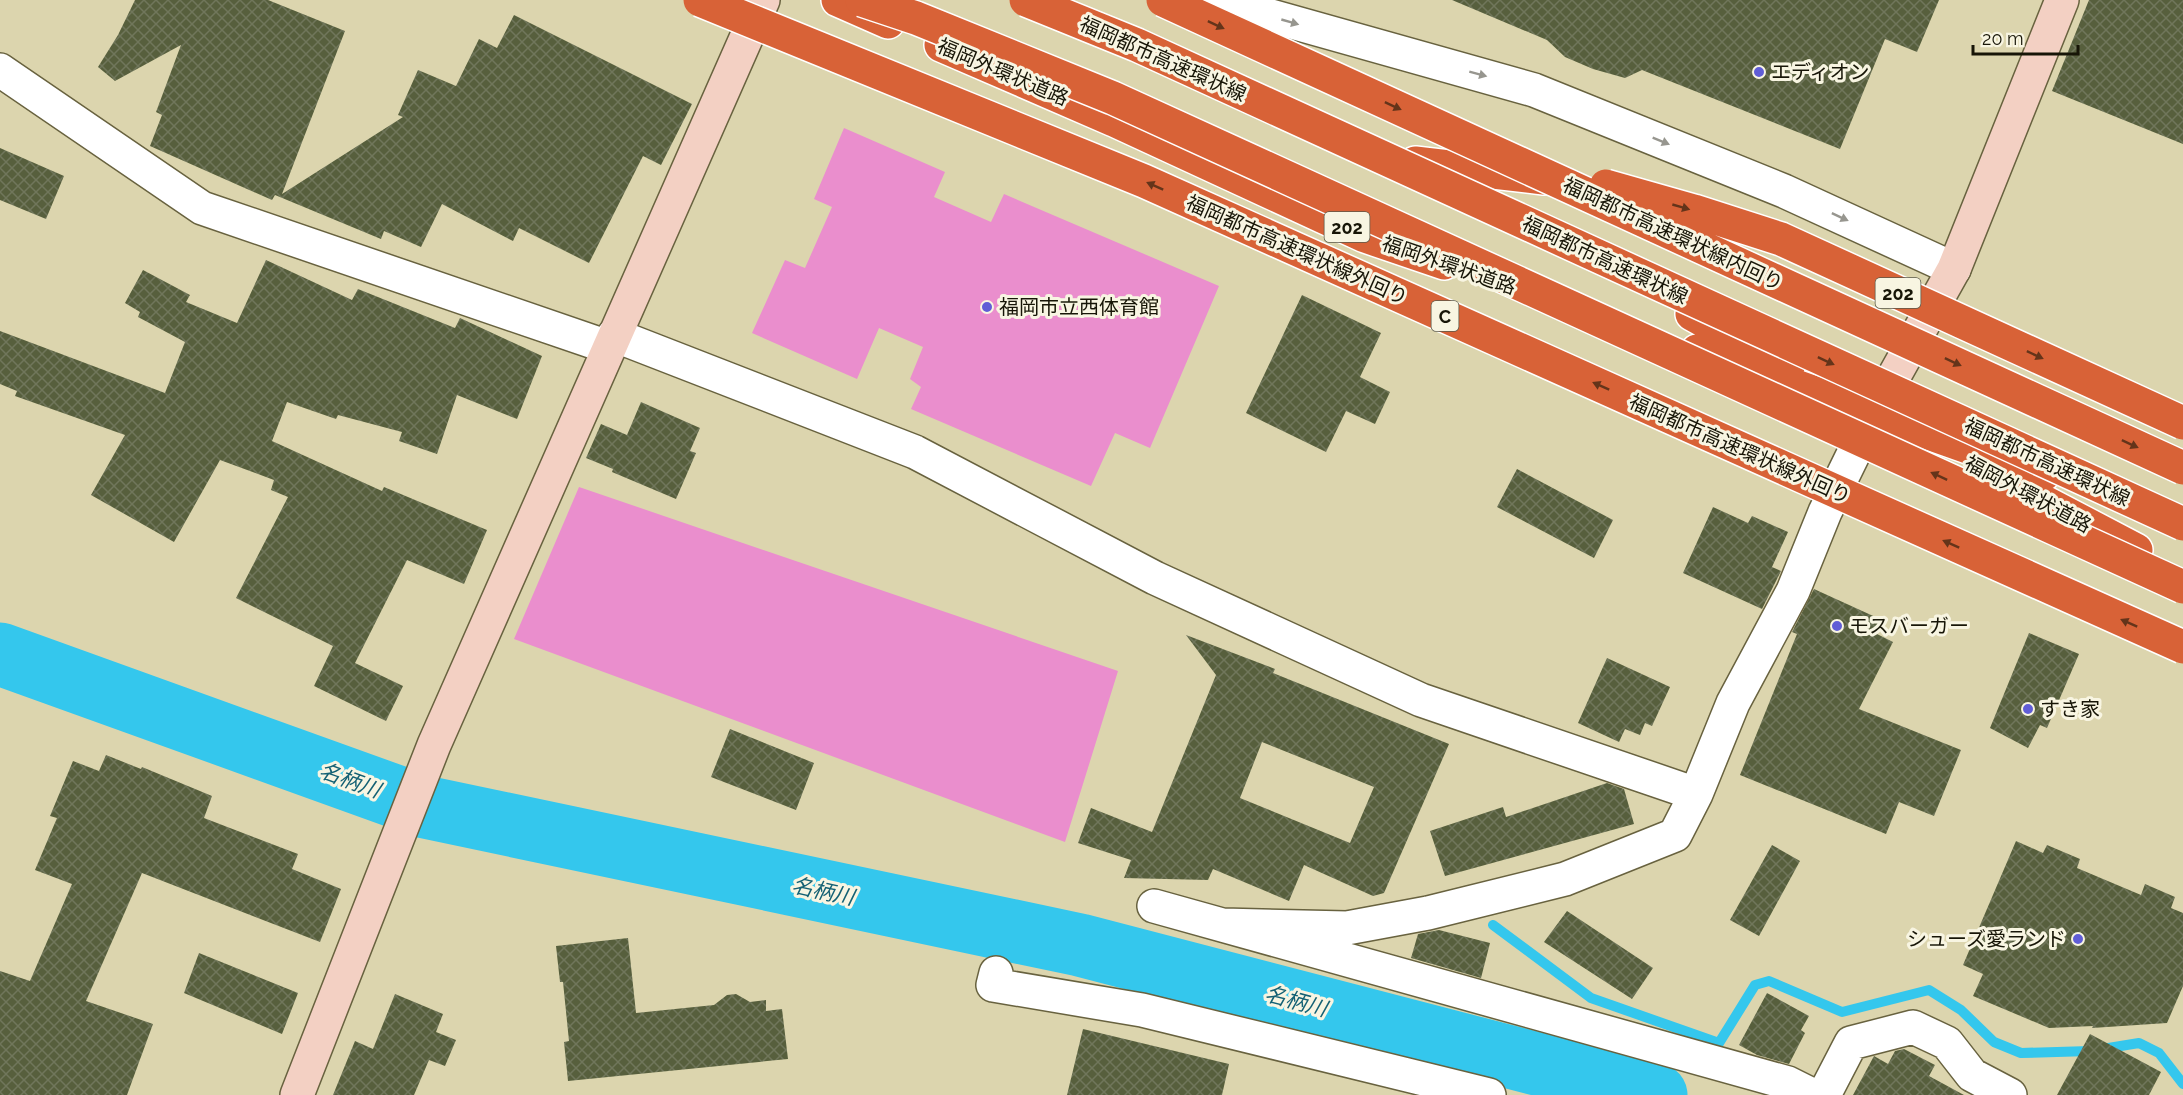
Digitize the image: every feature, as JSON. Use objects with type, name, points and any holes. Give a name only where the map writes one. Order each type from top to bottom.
[{"type":"highway","name":"福岡都市高速環状線外回り","points":[[700,0],[1144,181],[2183,647]]},
{"type":"highway","name":"福岡外環状道路","points":[[838,0],[1114,120],[1365,236],[1874,413],[2183,524]]},
{"type":"highway","points":[[862,0],[916,18],[1113,98],[2183,587]]},
{"type":"highway","name":"福岡都市高速環状線","points":[[1026,0],[1148,50],[2183,524]]},
{"type":"highway","name":"福岡外環状道路","points":[[1055,0],[1415,163],[1874,413],[2183,574]]},
{"type":"highway","name":"福岡都市高速環状線内回り","points":[[1163,0],[2183,468]]},
{"type":"highway","name":"202","points":[[1415,163],[1605,186],[1781,239],[2183,423]]},
{"type":"street","points":[[297,1095],[434,745],[763,0]]},
{"type":"street","points":[[1214,0],[1534,90],[1784,191],[1954,269]]},
{"type":"street","points":[[1223,925],[1347,928],[1428,913],[1565,879],[1675,835],[1696,794],[1733,703],[1793,591],[1825,512],[1874,413],[1954,269],[2062,0]]},
{"type":"street","points":[[0,70],[202,208],[611,341],[915,452],[1155,578],[1421,700],[1696,794]]},
{"type":"street","points":[[1154,906],[1788,1083],[1812,1095]]},
{"type":"street","points":[[996,973],[993,985],[1142,1010],[1489,1095]]},
{"type":"street","points":[[1824,1095],[1851,1043],[1913,1027],[1947,1043],[1972,1075],[2010,1095]]},
{"type":"shaded area","name":"福岡市立西体育館","points":[[844,128],[945,172],[934,197],[991,222],[1004,194],[1219,286],[1150,448],[1115,433],[1091,486],[911,409],[921,387],[910,379],[923,347],[879,328],[857,379],[752,333],[785,260],[805,268],[832,207],[814,199]]},
{"type":"shaded area","points":[[579,487],[1118,671],[1065,842],[514,639]]},
{"type":"building","points":[[135,0],[268,0],[345,31],[282,194],[403,117],[398,115],[418,70],[456,86],[479,39],[497,48],[514,15],[692,104],[661,165],[643,156],[589,263],[519,228],[513,241],[442,204],[421,247],[384,231],[381,239],[275,195],[272,200],[150,146],[162,115],[156,112],[181,45],[115,81],[98,67],[118,35]]},
{"type":"building","name":"エディオン","points":[[1452,0],[1939,0],[1917,52],[1885,39],[1840,149],[1642,70],[1625,78],[1593,69],[1565,57],[1547,40]]},
{"type":"building","points":[[2089,0],[2183,0],[2183,144],[2052,91]]},
{"type":"building","points":[[0,148],[64,176],[46,219],[0,200]]},
{"type":"building","points":[[266,260],[352,300],[358,289],[455,328],[460,318],[542,356],[517,419],[457,395],[437,454],[399,441],[402,432],[338,415],[336,419],[287,402],[272,441],[382,491],[384,487],[487,530],[464,584],[407,560],[355,663],[403,686],[386,721],[314,686],[333,646],[236,598],[288,497],[271,490],[274,480],[220,460],[174,542],[91,495],[125,435],[15,396],[17,391],[0,384],[0,331],[165,393],[185,342],[138,317],[140,312],[125,303],[143,270],[190,295],[186,302],[237,323]]},
{"type":"building","points":[[1302,295],[1381,333],[1360,377],[1390,392],[1375,424],[1346,411],[1326,452],[1246,413]]},
{"type":"building","points":[[641,402],[700,428],[690,451],[696,453],[676,499],[612,472],[613,469],[586,458],[601,424],[627,435]]},
{"type":"building","points":[[1517,469],[1613,520],[1594,558],[1497,507]]},
{"type":"building","points":[[1713,507],[1748,523],[1752,516],[1788,532],[1772,567],[1781,571],[1762,609],[1683,573]]},
{"type":"building","points":[[1814,589],[1882,620],[1875,633],[1893,642],[1859,709],[1961,750],[1934,816],[1899,802],[1886,834],[1740,775],[1797,634],[1792,632]]},
{"type":"building","points":[[2029,633],[2079,654],[2047,728],[2040,725],[2028,748],[1990,728]]},
{"type":"building","points":[[1186,635],[1275,669],[1273,673],[1449,744],[1384,893],[1373,896],[1304,865],[1289,901],[1213,869],[1208,880],[1124,878],[1131,860],[1078,843],[1091,808],[1152,832],[1216,675]],"holes":[[[1262,742],[1374,787],[1350,843],[1240,798]]]},
{"type":"building","points":[[1607,658],[1670,687],[1652,726],[1645,723],[1640,735],[1625,729],[1619,742],[1578,723]]},
{"type":"building","points":[[730,729],[814,763],[796,810],[711,777]]},
{"type":"building","points":[[106,755],[212,796],[204,818],[298,854],[292,869],[341,889],[320,942],[142,873],[86,1001],[153,1024],[127,1095],[0,1095],[0,971],[30,981],[72,884],[35,870],[57,818],[50,816],[73,761],[99,771]]},
{"type":"building","points":[[1607,783],[1624,789],[1634,824],[1445,876],[1430,831],[1503,807],[1506,817]]},
{"type":"building","name":"シューズ愛ランド","points":[[2016,841],[2043,853],[2047,845],[2080,859],[2077,868],[2141,895],[2145,884],[2175,897],[2171,908],[2183,913],[2183,986],[2167,1023],[2092,1028],[2093,1026],[2049,1028],[1973,996],[1983,974],[1963,965]]},
{"type":"building","points":[[1772,845],[1800,861],[1759,936],[1730,920]]},
{"type":"building","points":[[1567,911],[1653,968],[1632,999],[1544,942]]},
{"type":"building","points":[[1439,930],[1490,943],[1481,978],[1411,958],[1418,934]]},
{"type":"building","points":[[628,938],[636,1013],[714,1005],[727,995],[736,994],[750,1002],[766,1000],[766,1011],[782,1009],[788,1059],[568,1081],[564,1042],[569,1041],[563,982],[560,982],[556,946]]},
{"type":"building","points":[[199,953],[298,993],[282,1034],[184,993]]},
{"type":"building","points":[[1767,993],[1809,1016],[1801,1030],[1805,1033],[1789,1064],[1757,1055],[1739,1045]]},
{"type":"building","points":[[395,994],[443,1014],[436,1032],[456,1040],[445,1066],[429,1060],[414,1095],[333,1095],[355,1041],[373,1049]]},
{"type":"building","points":[[1083,1029],[1229,1064],[1222,1095],[1067,1095]]},
{"type":"building","points":[[2090,1034],[2161,1072],[2149,1095],[2057,1095]]},
{"type":"building","points":[[1904,1049],[1935,1065],[1929,1076],[1964,1095],[1853,1095],[1874,1056],[1888,1064],[1895,1051]]},
{"type":"waterway","name":"名柄川","points":[[0,654],[425,807],[1080,945],[1656,1095]]},
{"type":"waterway","points":[[1493,925],[1591,998],[1719,1043],[1755,985],[1769,981],[1842,1012],[1929,990],[1961,1010],[1994,1042],[2021,1053],[2090,1051],[2139,1043],[2159,1053],[2183,1084]]},
{"type":"place","name":"エディオン","points":[[1759,72]]},
{"type":"place","name":"福岡市立西体育館","points":[[987,307]]},
{"type":"place","name":"モスバーガー","points":[[1837,626]]},
{"type":"place","name":"すき家","points":[[2028,709]]},
{"type":"place","name":"シューズ愛ランド","points":[[2078,939]]}]
